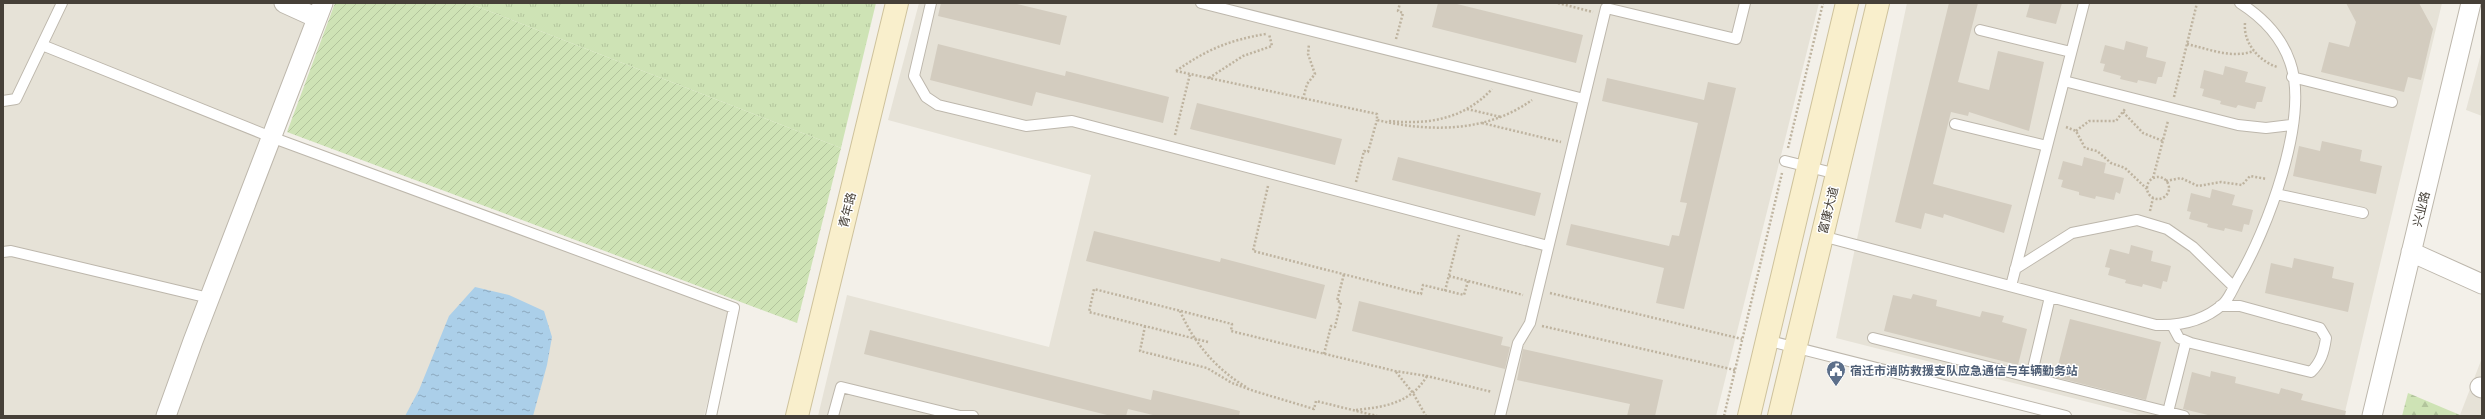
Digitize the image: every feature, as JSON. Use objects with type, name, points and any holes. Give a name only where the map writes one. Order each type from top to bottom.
[{"type":"street","points":[[166,416],[209,298],[320,10],[284,3]]},
{"type":"street","name":"青年路","points":[[797,416],[897,3]]},
{"type":"street","points":[[1749,416],[1847,3]]},
{"type":"street","name":"富康大道","points":[[1779,416],[1878,3]]},
{"type":"street","name":"兴业路","points":[[2372,416],[2471,3]]},
{"type":"street","points":[[2411,252],[2482,284]]},
{"type":"lane","points":[[3,101],[16,99],[62,3]]},
{"type":"lane","points":[[932,3],[914,76],[926,97],[938,105],[1026,126],[1072,121],[1548,246]]},
{"type":"lane","points":[[1202,3],[1584,99]]},
{"type":"lane","points":[[1500,416],[1518,343],[1530,323],[1606,9],[1736,40],[1745,3]]},
{"type":"lane","points":[[2011,286],[2084,3]]},
{"type":"lane","points":[[1822,236],[2156,325],[2179,325],[2204,317],[2224,303],[2234,287],[2266,224],[2286,162],[2295,102],[2290,62],[2278,38],[2257,13],[2244,5]]},
{"type":"lane","points":[[1980,30],[2071,52]]},
{"type":"lane","points":[[42,45],[271,137],[734,308],[711,416]]},
{"type":"lane","points":[[2291,74],[2392,102]]},
{"type":"lane","points":[[2064,80],[2238,125],[2266,128],[2291,125]]},
{"type":"lane","points":[[1955,124],[2047,146]]},
{"type":"lane","points":[[1785,161],[1837,174]]},
{"type":"lane","points":[[2276,194],[2363,214]]},
{"type":"lane","points":[[2015,269],[2072,233],[2137,220],[2167,229],[2188,243],[2234,287]]},
{"type":"lane","points":[[3,252],[11,251],[209,298]]},
{"type":"lane","points":[[2031,377],[2050,297]]},
{"type":"lane","points":[[2172,325],[2179,338],[2186,341],[2311,372],[2317,365],[2324,351],[2326,338],[2320,328],[2240,306],[2220,306]]},
{"type":"lane","points":[[1873,338],[2184,416]]},
{"type":"lane","points":[[1766,340],[2066,416]]},
{"type":"lane","points":[[2168,412],[2186,341]]},
{"type":"lane","points":[[833,416],[840,387],[960,416],[973,416]]},
{"type":"path","points":[[1393,51],[1403,13],[1398,11],[1400,3]]},
{"type":"path","points":[[1558,3],[1606,9]]},
{"type":"path","points":[[1724,416],[1823,3]]},
{"type":"path","points":[[2147,189],[2153,178],[2163,141],[2197,3]]},
{"type":"path","points":[[2244,5],[2244,34],[2254,51],[2274,66],[2291,74]]},
{"type":"path","points":[[1303,99],[1307,84],[1315,74],[1308,54],[1312,31]]},
{"type":"path","points":[[1209,78],[1243,56],[1272,46],[1269,34]]},
{"type":"path","points":[[1277,34],[1269,34],[1233,41],[1217,46],[1202,54],[1176,72],[1377,114],[1377,120],[1368,152],[1364,151],[1353,195]]},
{"type":"path","points":[[2187,44],[2232,55],[2242,55],[2254,51]]},
{"type":"path","points":[[1172,147],[1190,74]]},
{"type":"path","points":[[1377,120],[1415,124],[1433,122],[1453,116],[1467,109],[1483,98],[1502,78]]},
{"type":"path","points":[[1377,120],[1411,128],[1430,129],[1482,123],[1501,117],[1526,104],[1547,89]]},
{"type":"path","points":[[2076,131],[2089,121],[2116,121],[2123,112],[2129,97]]},
{"type":"path","points":[[1467,109],[1501,117]]},
{"type":"path","points":[[2123,112],[2143,133],[2163,141]]},
{"type":"path","points":[[1482,123],[1573,146]]},
{"type":"path","points":[[2052,125],[2076,131]]},
{"type":"path","points":[[2076,131],[2084,148],[2097,151],[2111,163],[2125,168],[2147,189],[2153,198],[2163,198],[2168,191],[2166,181]]},
{"type":"path","points":[[1271,173],[1253,251],[1421,294],[1423,285],[1464,295],[1468,281]]},
{"type":"path","points":[[2153,178],[2160,178],[2166,181],[2181,178],[2198,186],[2222,182],[2242,185],[2250,176],[2280,180]]},
{"type":"path","points":[[1445,291],[1462,223]]},
{"type":"path","points":[[1324,354],[1331,326],[1335,327],[1341,302],[1337,301],[1344,274]]},
{"type":"path","points":[[1449,276],[1742,339]]},
{"type":"path","points":[[1208,342],[1089,312],[1094,289],[1232,324],[1231,331],[1395,371],[1427,376],[1505,395]]},
{"type":"path","points":[[1179,311],[1194,338],[1217,366],[1254,392]]},
{"type":"path","points":[[1530,323],[1735,370]]},
{"type":"path","points":[[1145,326],[1140,351],[1207,368],[1232,383],[1254,392],[1314,408],[1316,401],[1377,416]]},
{"type":"path","points":[[1395,371],[1413,393],[1426,416]]},
{"type":"path","points":[[1354,410],[1395,404],[1413,393],[1427,376]]},
{"type":"shaded area","points":[[3,3],[320,3],[269,138],[730,311],[704,416],[3,416]]},
{"type":"shaded area","points":[[919,3],[1819,3],[1716,416],[818,416],[847,295],[1049,347],[1091,175],[888,120]]},
{"type":"shaded area","points":[[1907,3],[2442,3],[2344,416],[2143,416],[1836,338]]},
{"type":"shaded area","points":[[2482,50],[2482,116],[2466,110]]},
{"type":"shaded area","points":[[2482,358],[2482,416],[2461,416],[2460,415]]},
{"type":"green space","points":[[335,3],[468,3],[841,148],[797,323],[287,132]]},
{"type":"green space","points":[[468,3],[876,3],[841,148]]},
{"type":"green space","points":[[2408,393],[2460,415],[2461,416],[2402,416]]},
{"type":"water","points":[[475,287],[509,295],[544,311],[552,337],[547,365],[533,416],[405,416],[419,390],[449,316]]},
{"type":"building","points":[[941,3],[1013,3],[1067,16],[1060,45],[938,16]]},
{"type":"building","points":[[1438,3],[1453,3],[1583,35],[1576,63],[1432,27]]},
{"type":"building","points":[[1949,3],[1978,3],[1958,82],[1989,90],[1998,51],[2044,62],[2029,131],[1969,112],[1968,116],[1951,112],[1933,184],[2012,205],[2004,233],[1944,214],[1943,218],[1925,213],[1921,229],[1895,222]]},
{"type":"building","points":[[2030,3],[2062,3],[2056,24],[2026,17]]},
{"type":"building","points":[[2346,3],[2419,3],[2433,29],[2421,80],[2408,77],[2404,92],[2321,72],[2329,42],[2349,47],[2356,22]]},
{"type":"building","points":[[2126,41],[2148,47],[2146,57],[2166,62],[2162,77],[2158,77],[2156,84],[2138,80],[2137,83],[2120,79],[2121,76],[2103,71],[2105,64],[2100,63],[2105,45],[2124,50]]},
{"type":"building","points":[[938,44],[1065,76],[1066,71],[1169,97],[1163,123],[1036,92],[1032,106],[930,80]]},
{"type":"building","points":[[2225,66],[2248,72],[2245,82],[2266,87],[2262,102],[2257,102],[2255,109],[2238,105],[2236,108],[2220,104],[2221,101],[2202,96],[2204,89],[2200,88],[2204,70],[2223,75]]},
{"type":"building","points":[[1607,78],[1704,100],[1708,82],[1736,88],[1684,309],[1656,303],[1664,268],[1566,245],[1571,224],[1669,246],[1672,235],[1679,236],[1687,203],[1680,202],[1698,123],[1602,101]]},
{"type":"building","points":[[1197,103],[1342,139],[1335,165],[1190,129]]},
{"type":"building","points":[[2322,141],[2362,150],[2360,161],[2382,166],[2376,194],[2293,176],[2299,146],[2320,151]]},
{"type":"building","points":[[1398,157],[1541,193],[1535,216],[1392,180]]},
{"type":"building","points":[[2084,157],[2106,163],[2104,173],[2124,178],[2120,194],[2116,192],[2114,200],[2096,196],[2095,199],[2079,195],[2079,192],[2061,187],[2063,180],[2058,179],[2063,161],[2082,166]]},
{"type":"building","points":[[2212,189],[2235,195],[2232,205],[2253,210],[2249,225],[2244,224],[2242,232],[2225,228],[2224,231],[2207,227],[2208,224],[2189,219],[2191,212],[2187,211],[2191,193],[2210,198]]},
{"type":"building","points":[[1094,231],[1220,262],[1221,258],[1325,285],[1316,319],[1086,261]]},
{"type":"building","points":[[2131,245],[2153,251],[2151,261],[2171,266],[2167,282],[2163,281],[2161,289],[2143,284],[2142,287],[2125,283],[2126,280],[2108,275],[2110,268],[2105,267],[2110,249],[2129,254]]},
{"type":"building","points":[[2294,258],[2334,267],[2332,278],[2354,283],[2348,312],[2265,293],[2271,263],[2292,268]]},
{"type":"building","points":[[1913,294],[1937,300],[1936,306],[1980,317],[1982,311],[2004,316],[2002,322],[2027,329],[2018,365],[1884,331],[1893,295],[1911,299]]},
{"type":"building","points":[[1359,301],[1503,337],[1501,345],[1510,347],[1505,369],[1352,331]]},
{"type":"building","points":[[2070,319],[2161,342],[2146,400],[2055,377]]},
{"type":"building","points":[[870,330],[1151,400],[1153,390],[1240,411],[1239,416],[1157,416],[1128,409],[1126,416],[1111,416],[864,354]]},
{"type":"building","points":[[1523,349],[1663,380],[1655,416],[1627,416],[1630,404],[1517,380]]},
{"type":"building","points":[[2211,371],[2236,377],[2235,383],[2279,394],[2281,388],[2303,394],[2301,400],[2346,411],[2345,416],[2212,416],[2183,409],[2192,372],[2210,377]]},
{"type":"place","name":"宿迁市消防救援支队应急通信与车辆勤务站","points":[[1836,387]]}]
